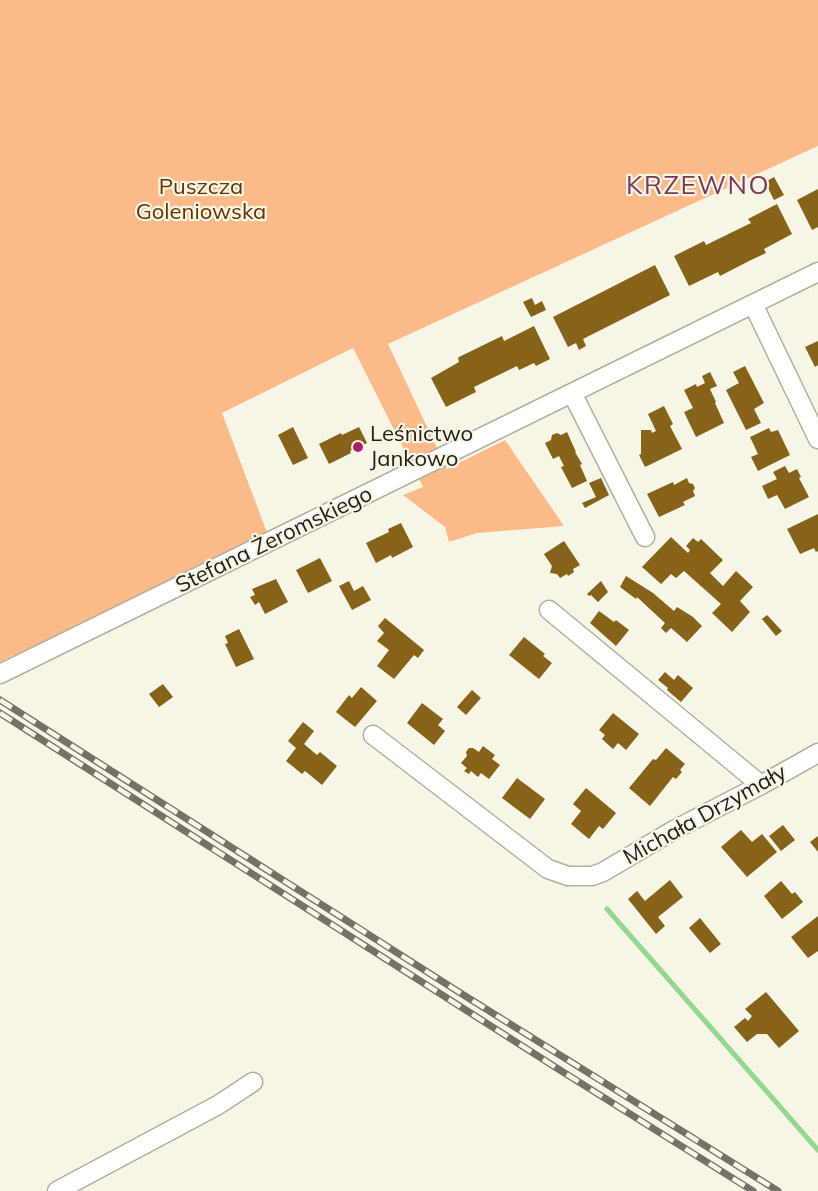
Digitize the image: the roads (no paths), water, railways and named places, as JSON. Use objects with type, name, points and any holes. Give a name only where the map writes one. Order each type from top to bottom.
[{"type":"street","name":"Stefana Żeromskiego","points":[[0,674],[818,272]]},
{"type":"street","points":[[753,304],[818,439]]},
{"type":"street","points":[[572,393],[645,537]]},
{"type":"street","points":[[549,610],[761,785]]},
{"type":"street","name":"Michała Drzymały","points":[[373,735],[548,869],[568,876],[592,876],[603,872],[674,830],[818,753]]},
{"type":"street","points":[[57,1191],[218,1105],[253,1083]]},
{"type":"waterway","points":[[607,909],[818,1150]]},
{"type":"railway","points":[[0,700],[462,994],[778,1191]]},
{"type":"railway","points":[[0,713],[753,1191]]},
{"type":"place","name":"Leśnictwo Jankowo","points":[[358,447]]},
{"type":"district","name":"KRZEWNO","points":[[698,186]]},
{"type":"park label","name":"Puszcza Goleniowska","points":[[201,200]]}]
